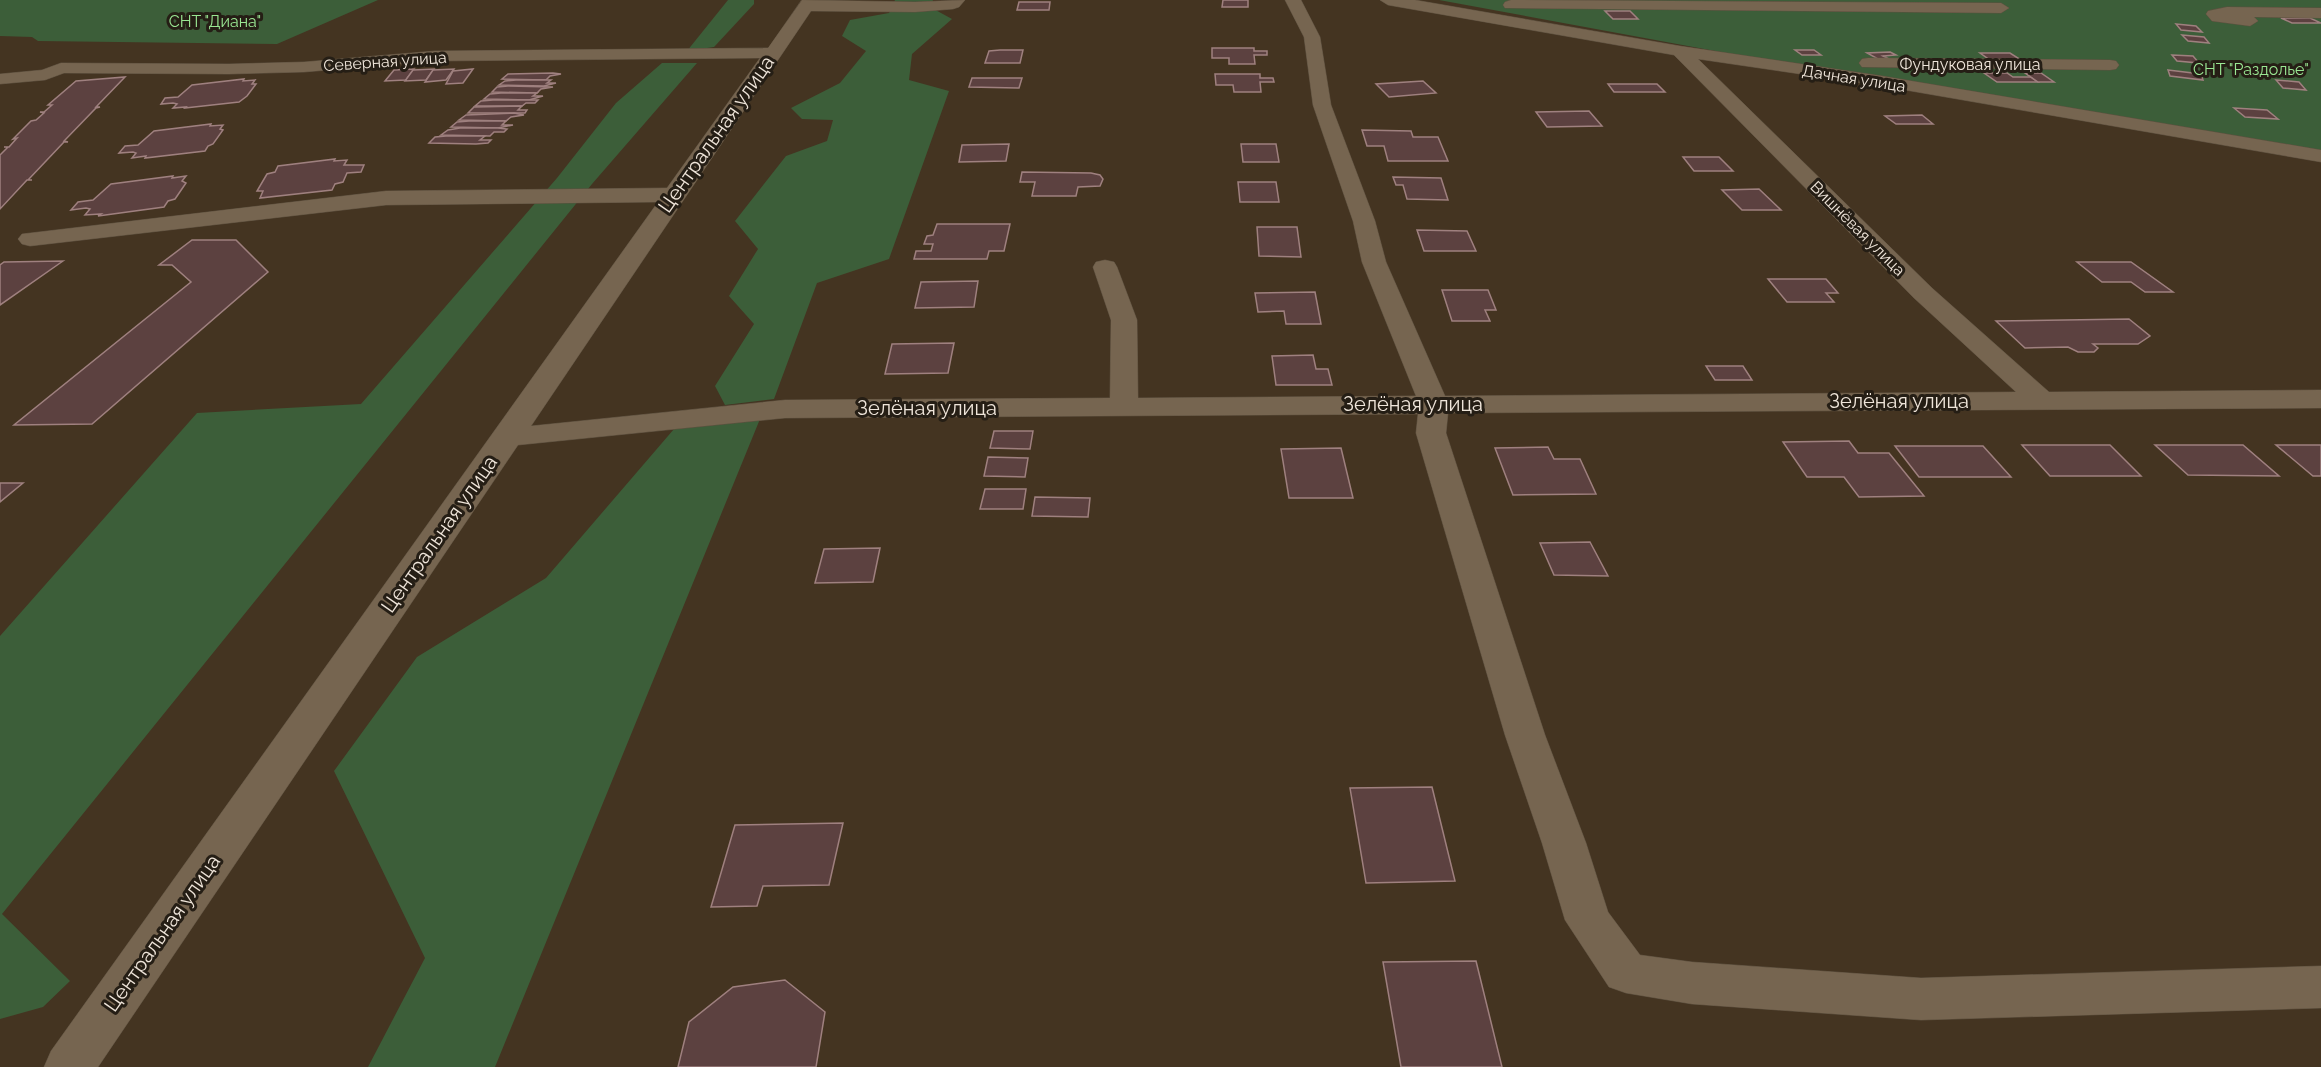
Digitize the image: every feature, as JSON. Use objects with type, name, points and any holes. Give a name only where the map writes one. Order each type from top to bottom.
[{"type":"street","points":[[807,3],[915,7],[953,4],[957,0]]},
{"type":"street","points":[[1293,0],[1312,37],[1322,105],[1360,210],[1374,261],[1434,404],[1431,433],[1525,735],[1564,843],[1588,920],[1626,973],[1692,983],[1921,999],[2321,987]]},
{"type":"street","name":"Дачная улица","points":[[1388,0],[1680,51],[2321,156]]},
{"type":"street","name":"Центральная улица","points":[[69,1067],[807,3]]},
{"type":"street","points":[[1411,4],[2001,8]]},
{"type":"street","points":[[2250,21],[2218,18],[2214,14],[2227,12],[2321,13]]},
{"type":"street","name":"Вишнёвая улица","points":[[1680,51],[1923,293],[2041,400]]},
{"type":"street","name":"Северная улица","points":[[0,79],[45,75],[61,68],[229,69],[304,67],[435,56],[772,53]]},
{"type":"street","name":"Фундуковая улица","points":[[1759,63],[2110,65]]},
{"type":"street","points":[[30,239],[386,198],[674,195]]},
{"type":"street","points":[[1105,267],[1124,320],[1124,406]]},
{"type":"street","name":"Зелёная улица","points":[[506,437],[785,409],[2321,399]]},
{"type":"green space","name":"СНТ \"Диана\"","points":[[0,0],[378,0],[277,44],[38,41],[32,37],[0,36]]},
{"type":"green space","points":[[728,0],[754,0],[754,4],[714,47],[687,51]]},
{"type":"green space","points":[[895,0],[933,0],[930,7],[952,19],[912,54],[909,80],[949,91],[889,259],[817,283],[774,399],[725,405],[715,386],[754,324],[729,296],[758,249],[735,221],[786,156],[827,141],[833,120],[802,119],[791,108],[840,83],[866,51],[842,36],[850,20],[889,13]]},
{"type":"green space","name":"СНТ \"Раздолье\"","points":[[1439,0],[2321,0],[2321,151],[1796,66]]},
{"type":"green space","points":[[662,63],[697,63],[592,184],[2,914],[70,981],[43,1007],[0,1019],[0,636],[197,413],[361,404],[557,178],[616,103]]},
{"type":"green space","points":[[760,419],[495,1067],[368,1067],[425,958],[334,771],[417,657],[546,578],[674,429]]},
{"type":"building","points":[[1223,0],[1248,0],[1248,7],[1222,7]]},
{"type":"building","points":[[1019,2],[1050,2],[1049,10],[1017,10]]},
{"type":"building","points":[[1605,11],[1630,11],[1638,19],[1613,19]]},
{"type":"building","points":[[2281,18],[2310,18],[2321,23],[2292,23]]},
{"type":"building","points":[[2176,24],[2196,26],[2202,32],[2181,30]]},
{"type":"building","points":[[2182,35],[2204,37],[2209,43],[2188,41]]},
{"type":"building","points":[[1212,48],[1254,48],[1254,51],[1267,51],[1267,55],[1254,55],[1255,64],[1229,64],[1229,58],[1212,58]]},
{"type":"building","points":[[1023,50],[1020,63],[985,63],[989,51]]},
{"type":"building","points":[[1795,50],[1814,50],[1821,55],[1802,55]]},
{"type":"building","points":[[1890,52],[1896,55],[1883,56],[1889,59],[1878,59],[1867,53]]},
{"type":"building","points":[[1980,53],[2010,53],[2021,60],[1990,60]]},
{"type":"building","points":[[2172,55],[2193,56],[2199,63],[2177,61]]},
{"type":"building","points":[[414,69],[406,80],[385,81],[394,70]]},
{"type":"building","points":[[434,69],[426,80],[405,81],[413,70]]},
{"type":"building","points":[[454,69],[446,80],[425,82],[433,70]]},
{"type":"building","points":[[473,69],[463,83],[446,84],[453,71]]},
{"type":"building","points":[[2168,70],[2201,74],[2203,80],[2170,76]]},
{"type":"building","points":[[1984,73],[2007,73],[2013,77],[2031,77],[2038,82],[1997,82]]},
{"type":"building","points":[[2025,73],[2041,73],[2054,82],[2038,82]]},
{"type":"building","points":[[508,74],[561,74],[550,76],[546,80],[502,79]]},
{"type":"building","points":[[1215,74],[1260,74],[1260,78],[1273,78],[1274,82],[1260,82],[1261,92],[1234,92],[1233,85],[1216,85]]},
{"type":"building","points":[[125,77],[96,107],[100,107],[96,108],[64,141],[68,142],[64,142],[0,209],[0,155],[31,121],[44,113],[40,112],[44,112],[52,105],[48,105],[76,81]]},
{"type":"building","points":[[972,78],[1022,78],[1019,88],[969,87]]},
{"type":"building","points":[[244,79],[243,81],[255,80],[252,84],[256,84],[239,102],[185,108],[173,108],[177,104],[173,103],[161,104],[165,98],[178,97],[192,85]]},
{"type":"building","points":[[551,80],[547,83],[556,83],[544,86],[499,85],[505,81]]},
{"type":"building","points":[[2276,80],[2299,82],[2306,90],[2283,88]]},
{"type":"building","points":[[1423,81],[1436,93],[1389,97],[1376,84]]},
{"type":"building","points":[[1608,84],[1657,84],[1665,92],[1614,92]]},
{"type":"building","points":[[497,87],[553,87],[541,89],[537,93],[492,92]]},
{"type":"building","points":[[537,93],[533,96],[543,96],[529,100],[484,99],[490,94]]},
{"type":"building","points":[[538,100],[522,106],[475,106],[481,101]]},
{"type":"building","points":[[522,106],[518,110],[527,110],[525,113],[468,113],[474,107]]},
{"type":"building","points":[[2234,108],[2267,110],[2278,119],[2245,117]]},
{"type":"building","points":[[1589,111],[1602,126],[1547,127],[1536,112]]},
{"type":"building","points":[[514,113],[524,115],[511,117],[506,121],[459,120],[466,115]]},
{"type":"building","points":[[1922,115],[1933,124],[1896,124],[1885,116]]},
{"type":"building","points":[[506,121],[502,125],[513,125],[498,128],[451,127],[457,122]]},
{"type":"building","points":[[211,124],[210,126],[223,125],[220,129],[223,130],[205,151],[145,158],[146,156],[132,158],[136,153],[133,152],[119,153],[125,146],[138,145],[154,131]]},
{"type":"building","points":[[507,129],[504,132],[494,132],[490,136],[441,135],[448,130]]},
{"type":"building","points":[[1362,130],[1411,131],[1413,137],[1438,137],[1448,161],[1388,161],[1384,146],[1367,146]]},
{"type":"building","points":[[485,136],[480,140],[491,140],[488,143],[476,144],[429,143],[435,137]]},
{"type":"building","points":[[1009,144],[1006,161],[959,162],[962,145]]},
{"type":"building","points":[[1241,144],[1276,144],[1279,162],[1243,162]]},
{"type":"building","points":[[1683,157],[1719,157],[1733,171],[1694,171]]},
{"type":"building","points":[[335,159],[334,161],[347,160],[344,165],[364,165],[361,172],[347,173],[343,182],[335,184],[332,190],[260,198],[263,191],[257,191],[267,174],[275,172],[278,166]]},
{"type":"building","points":[[1022,172],[1091,173],[1100,175],[1103,179],[1100,186],[1078,187],[1076,196],[1032,196],[1035,182],[1020,182]]},
{"type":"building","points":[[173,176],[172,178],[186,176],[182,181],[186,183],[175,199],[168,201],[164,207],[98,216],[101,214],[85,215],[90,209],[86,208],[71,210],[78,202],[93,200],[111,184]]},
{"type":"building","points":[[1393,177],[1441,178],[1448,200],[1407,199],[1403,185],[1396,185]]},
{"type":"building","points":[[1238,182],[1276,182],[1279,202],[1240,202]]},
{"type":"building","points":[[1759,189],[1781,210],[1742,210],[1722,190]]},
{"type":"building","points":[[937,224],[1010,224],[1004,251],[989,251],[987,259],[914,259],[916,251],[931,251],[933,244],[924,244],[927,236],[933,235]]},
{"type":"building","points":[[1257,227],[1297,227],[1301,257],[1259,256]]},
{"type":"building","points":[[1417,230],[1467,231],[1476,251],[1424,251]]},
{"type":"building","points":[[192,240],[236,240],[268,272],[92,424],[14,425],[191,282],[172,265],[159,265]]},
{"type":"building","points":[[63,261],[0,305],[0,265],[4,262]]},
{"type":"building","points":[[2077,262],[2131,262],[2173,292],[2145,292],[2131,282],[2102,282]]},
{"type":"building","points":[[1768,279],[1826,279],[1838,293],[1826,293],[1834,302],[1787,302]]},
{"type":"building","points":[[978,281],[974,307],[915,308],[921,282]]},
{"type":"building","points":[[1442,290],[1488,290],[1496,310],[1485,310],[1490,321],[1452,321]]},
{"type":"building","points":[[1315,292],[1321,324],[1286,324],[1284,311],[1258,312],[1255,293]]},
{"type":"building","points":[[2129,319],[2150,336],[2138,344],[2093,344],[2098,348],[2094,352],[2078,352],[2068,347],[2025,348],[1996,321]]},
{"type":"building","points":[[954,343],[948,373],[885,374],[892,344]]},
{"type":"building","points":[[1313,355],[1316,369],[1328,369],[1332,385],[1276,385],[1272,356]]},
{"type":"building","points":[[1706,366],[1743,366],[1752,380],[1715,380]]},
{"type":"building","points":[[994,431],[1033,431],[1030,449],[990,448]]},
{"type":"building","points":[[1849,441],[1858,453],[1889,453],[1924,496],[1859,497],[1844,477],[1807,477],[1783,442]]},
{"type":"building","points":[[2022,445],[2110,445],[2141,476],[2050,476]]},
{"type":"building","points":[[2155,445],[2243,445],[2279,476],[2188,475]]},
{"type":"building","points":[[2276,445],[2321,445],[2321,476],[2313,476]]},
{"type":"building","points":[[1895,446],[1983,446],[2011,477],[1919,477]]},
{"type":"building","points":[[1548,447],[1554,459],[1580,459],[1596,494],[1513,495],[1495,448]]},
{"type":"building","points":[[1341,448],[1353,498],[1289,498],[1281,449]]},
{"type":"building","points":[[988,457],[1028,458],[1025,477],[984,476]]},
{"type":"building","points":[[0,483],[23,483],[0,502]]},
{"type":"building","points":[[985,489],[1026,489],[1023,509],[980,509]]},
{"type":"building","points":[[1035,497],[1090,498],[1088,517],[1032,516]]},
{"type":"building","points":[[1590,542],[1608,576],[1554,575],[1540,543]]},
{"type":"building","points":[[880,548],[873,582],[815,583],[824,549]]},
{"type":"building","points":[[1432,787],[1455,881],[1366,883],[1350,788]]},
{"type":"building","points":[[843,823],[829,885],[763,886],[757,906],[711,907],[735,825]]},
{"type":"building","points":[[1476,961],[1502,1067],[1401,1067],[1383,962]]},
{"type":"building","points":[[785,980],[825,1012],[816,1067],[678,1067],[689,1022],[733,987]]}]
